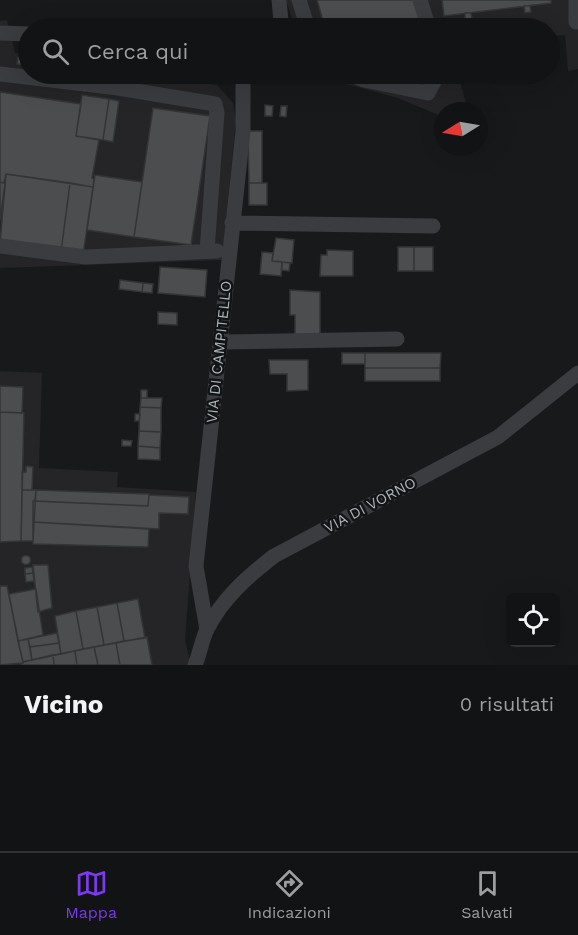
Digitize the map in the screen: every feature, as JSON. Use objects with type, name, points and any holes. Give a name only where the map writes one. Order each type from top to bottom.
[{"type":"street","points":[[279,0],[282,18]]},
{"type":"street","points":[[299,0],[305,18]]},
{"type":"street","points":[[420,0],[426,18]]},
{"type":"street","points":[[576,0],[576,22]]},
{"type":"street","points":[[0,33],[18,34]]},
{"type":"street","points":[[0,74],[18,76]]},
{"type":"street","points":[[84,84],[215,104],[218,113],[207,251]]},
{"type":"street","name":"VIA DI CAMPITELLO","points":[[207,630],[196,566],[243,131],[243,84]]},
{"type":"street","points":[[382,84],[423,93],[432,89],[434,84]]},
{"type":"street","points":[[232,223],[433,226]]},
{"type":"street","points":[[0,246],[86,257],[230,251]]},
{"type":"street","points":[[221,342],[397,339]]},
{"type":"street","name":"VIA DI VORNO","points":[[199,662],[207,630],[227,598],[246,577],[274,556],[498,437],[578,372]]},
{"type":"shaded area","points":[[286,0],[578,0],[578,69],[568,71],[565,35],[560,35],[560,18],[292,18]]},
{"type":"shaded area","points":[[7,20],[15,53],[18,53],[18,84],[217,85],[233,103],[236,121],[222,260],[0,268],[0,21]]},
{"type":"shaded area","points":[[346,84],[461,84],[466,102],[434,102],[434,113],[398,98]]},
{"type":"shaded area","points":[[0,371],[42,373],[39,468],[118,472],[117,487],[196,492],[185,640],[191,665],[0,665]]},
{"type":"building","points":[[317,0],[414,0],[420,18],[322,18]]},
{"type":"building","points":[[442,0],[551,0],[551,3],[444,16]]},
{"type":"building","points":[[524,6],[530,6],[531,12],[525,13]]},
{"type":"building","points":[[465,13],[471,13],[472,18],[465,18]]},
{"type":"building","points":[[0,92],[81,104],[76,136],[99,140],[92,178],[94,179],[93,187],[6,174],[4,183],[0,182]]},
{"type":"building","points":[[82,95],[109,99],[103,140],[76,136]]},
{"type":"building","points":[[109,99],[119,101],[113,142],[103,140]]},
{"type":"building","points":[[265,105],[273,106],[272,116],[265,116]]},
{"type":"building","points":[[281,106],[287,106],[286,117],[280,116]]},
{"type":"building","points":[[153,108],[210,116],[191,245],[134,237]]},
{"type":"building","points":[[248,131],[262,131],[262,183],[249,183]]},
{"type":"building","points":[[6,174],[70,183],[61,252],[0,243]]},
{"type":"building","points":[[95,175],[142,182],[134,237],[87,230]]},
{"type":"building","points":[[0,182],[5,183],[0,220]]},
{"type":"building","points":[[70,183],[93,187],[83,255],[61,252]]},
{"type":"building","points":[[249,183],[267,183],[267,205],[249,205]]},
{"type":"building","points":[[276,238],[294,240],[292,263],[272,261]]},
{"type":"building","points":[[398,247],[414,247],[414,271],[398,271]]},
{"type":"building","points":[[414,247],[433,247],[433,271],[414,271]]},
{"type":"building","points":[[327,250],[353,251],[353,276],[320,276],[321,255],[327,255]]},
{"type":"building","points":[[262,252],[273,253],[272,261],[282,262],[281,276],[260,274]]},
{"type":"building","points":[[282,262],[290,263],[289,271],[282,270]]},
{"type":"building","points":[[160,267],[207,270],[205,297],[158,293]]},
{"type":"building","points":[[120,280],[143,283],[142,292],[119,289]]},
{"type":"building","points":[[143,283],[153,284],[152,293],[142,292]]},
{"type":"building","points":[[290,290],[320,292],[320,335],[295,335],[295,315],[290,315]]},
{"type":"building","points":[[158,312],[177,313],[177,325],[158,324]]},
{"type":"building","points":[[342,353],[365,353],[365,364],[342,364]]},
{"type":"building","points":[[365,353],[441,353],[440,368],[365,368]]},
{"type":"building","points":[[269,360],[308,360],[308,390],[287,391],[287,374],[270,374]]},
{"type":"building","points":[[365,368],[440,368],[440,381],[365,381]]},
{"type":"building","points":[[0,386],[23,387],[22,413],[0,412]]},
{"type":"building","points":[[141,390],[147,390],[147,398],[141,398]]},
{"type":"building","points":[[141,398],[162,398],[161,408],[140,407]]},
{"type":"building","points":[[140,407],[161,408],[161,432],[139,431]]},
{"type":"building","points":[[0,412],[24,413],[21,541],[0,542]]},
{"type":"building","points":[[135,414],[140,414],[139,421],[135,421]]},
{"type":"building","points":[[139,431],[161,432],[160,448],[138,446]]},
{"type":"building","points":[[122,440],[132,441],[131,446],[122,446]]},
{"type":"building","points":[[138,446],[160,448],[160,460],[138,459]]},
{"type":"building","points":[[26,466],[33,467],[32,490],[22,490],[22,472],[26,472]]},
{"type":"building","points":[[22,490],[36,490],[33,541],[21,541]]},
{"type":"building","points":[[36,490],[149,494],[148,506],[35,501]]},
{"type":"building","points":[[149,495],[189,497],[188,514],[159,513],[159,529],[33,522],[33,501],[148,506]]},
{"type":"building","points":[[33,522],[149,529],[148,547],[33,544]]},
{"type":"building","points":[[26,555],[31,560],[26,565],[21,560]]},
{"type":"building","points":[[33,565],[48,565],[52,608],[38,612]]},
{"type":"building","points":[[32,567],[33,573],[25,574],[25,568]]},
{"type":"building","points":[[33,573],[34,581],[26,582],[25,574]]},
{"type":"building","points":[[0,586],[7,586],[23,663],[0,665]]},
{"type":"building","points":[[36,589],[43,635],[18,641],[9,594]]},
{"type":"building","points":[[138,599],[145,638],[124,641],[117,603]]},
{"type":"building","points":[[117,603],[124,641],[104,645],[97,607]]},
{"type":"building","points":[[97,607],[104,645],[83,649],[76,611]]},
{"type":"building","points":[[76,611],[83,649],[61,654],[55,616]]},
{"type":"building","points":[[57,633],[59,643],[30,647],[28,639]]},
{"type":"building","points":[[147,637],[152,665],[120,665],[116,643]]},
{"type":"building","points":[[28,639],[32,660],[23,662],[18,641]]},
{"type":"building","points":[[59,643],[61,654],[32,660],[30,647]]},
{"type":"building","points":[[116,643],[120,665],[98,665],[94,647]]},
{"type":"building","points":[[94,647],[98,665],[77,665],[75,651]]},
{"type":"building","points":[[75,651],[77,665],[54,665],[53,655]]},
{"type":"building","points":[[53,655],[54,665],[21,665],[23,662]]}]
